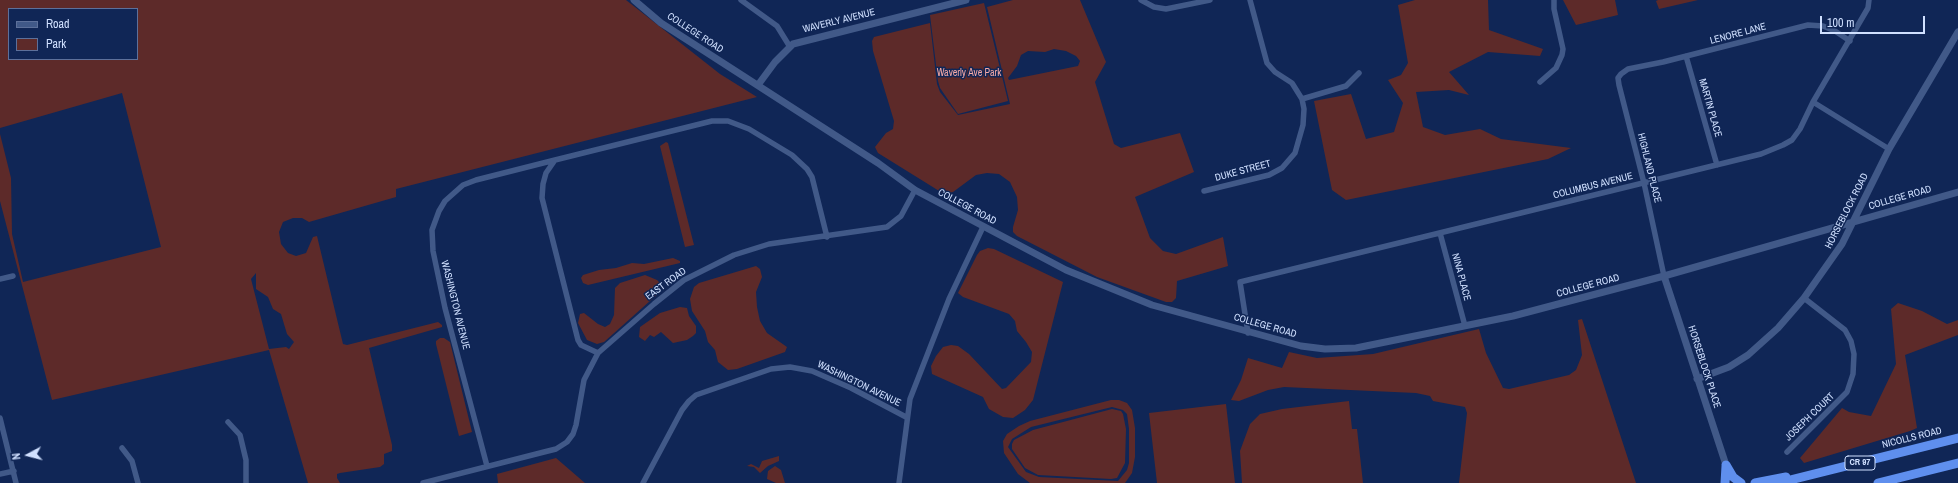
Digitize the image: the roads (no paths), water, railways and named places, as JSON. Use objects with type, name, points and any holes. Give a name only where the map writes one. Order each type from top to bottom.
[{"type":"highway","points":[[1909,450],[1941,436],[1958,432]]},
{"type":"highway","name":"NICOLLS ROAD","points":[[1778,483],[1958,438]]},
{"type":"highway","name":"CR 97","points":[[1878,483],[1958,463]]},
{"type":"highway","points":[[1725,483],[1726,465]]},
{"type":"highway","points":[[1726,465],[1733,477],[1741,483]]},
{"type":"highway","points":[[1938,468],[1958,466]]},
{"type":"highway","points":[[1755,483],[1772,479],[1811,475]]},
{"type":"street","name":"COLLEGE ROAD","points":[[634,0],[661,23],[878,163],[915,190],[1066,270],[1152,305],[1248,333],[1301,346],[1325,349],[1356,348],[1513,316],[1664,276],[1958,192]]},
{"type":"street","points":[[741,0],[777,26],[790,47]]},
{"type":"street","name":"WAVERLY AVENUE","points":[[758,85],[775,62],[794,43],[966,0]]},
{"type":"street","points":[[1141,0],[1154,8],[1166,9],[1210,0]]},
{"type":"street","points":[[1250,0],[1267,63],[1275,72],[1292,83],[1302,99],[1346,86],[1359,73]]},
{"type":"street","points":[[1540,82],[1556,68],[1562,55],[1563,49],[1554,9],[1554,0]]},
{"type":"street","name":"COLUMBUS AVENUE","points":[[1248,333],[1240,282],[1761,154],[1792,140],[1850,41],[1868,8],[1869,0]]},
{"type":"street","name":"LENORE LANE","points":[[1628,69],[1808,25],[1823,26],[1835,31],[1850,41]]},
{"type":"street","name":"HORSEBLOCK ROAD","points":[[1697,379],[1729,367],[1748,355],[1778,328],[1804,298],[1837,253],[1854,222],[1889,149],[1958,32]]},
{"type":"street","name":"MARTIN PLACE","points":[[1686,56],[1717,165]]},
{"type":"street","name":"HIGHLAND PLACE","points":[[1628,69],[1620,74],[1618,78],[1619,85],[1644,183],[1664,276]]},
{"type":"street","name":"DUKE STREET","points":[[1204,191],[1269,175],[1288,163],[1298,145],[1303,125],[1304,108],[1302,99]]},
{"type":"street","points":[[1813,102],[1889,149]]},
{"type":"street","name":"WASHINGTON AVENUE","points":[[487,466],[445,308],[432,251],[432,230],[439,211],[445,201],[463,185],[476,180],[712,121],[728,121],[749,129],[792,155],[807,169],[812,177],[827,237]]},
{"type":"street","points":[[555,160],[546,173],[542,184],[542,198],[578,340],[581,345],[598,353]]},
{"type":"street","name":"EAST ROAD","points":[[487,466],[550,450],[566,442],[573,434],[576,425],[584,380],[598,353],[684,280],[734,255],[761,247],[887,227],[901,216],[915,190]]},
{"type":"street","name":"WASHINGTON AVENUE","points":[[899,483],[906,417],[910,399],[948,298],[984,226]]},
{"type":"street","name":"NINA PLACE","points":[[1440,233],[1465,326]]},
{"type":"street","points":[[0,279],[12,276]]},
{"type":"street","name":"HORSEBLOCK PLACE","points":[[1664,276],[1726,465]]},
{"type":"street","name":"JOSEPH COURT","points":[[1787,452],[1847,392],[1853,374],[1854,354],[1851,341],[1845,330],[1804,298]]},
{"type":"street","name":"WASHINGTON AVENUE","points":[[643,483],[682,410],[689,401],[696,395],[771,369],[790,368],[812,371],[852,388],[906,417]]},
{"type":"street","points":[[0,418],[16,483]]},
{"type":"street","points":[[228,422],[240,434],[246,460],[246,483]]},
{"type":"street","points":[[122,448],[132,461],[138,483]]},
{"type":"street","points":[[423,483],[487,466]]},
{"type":"street","points":[[0,474],[14,471]]},
{"type":"park label","name":"Waverly Ave Park","points":[[969,73]]}]
